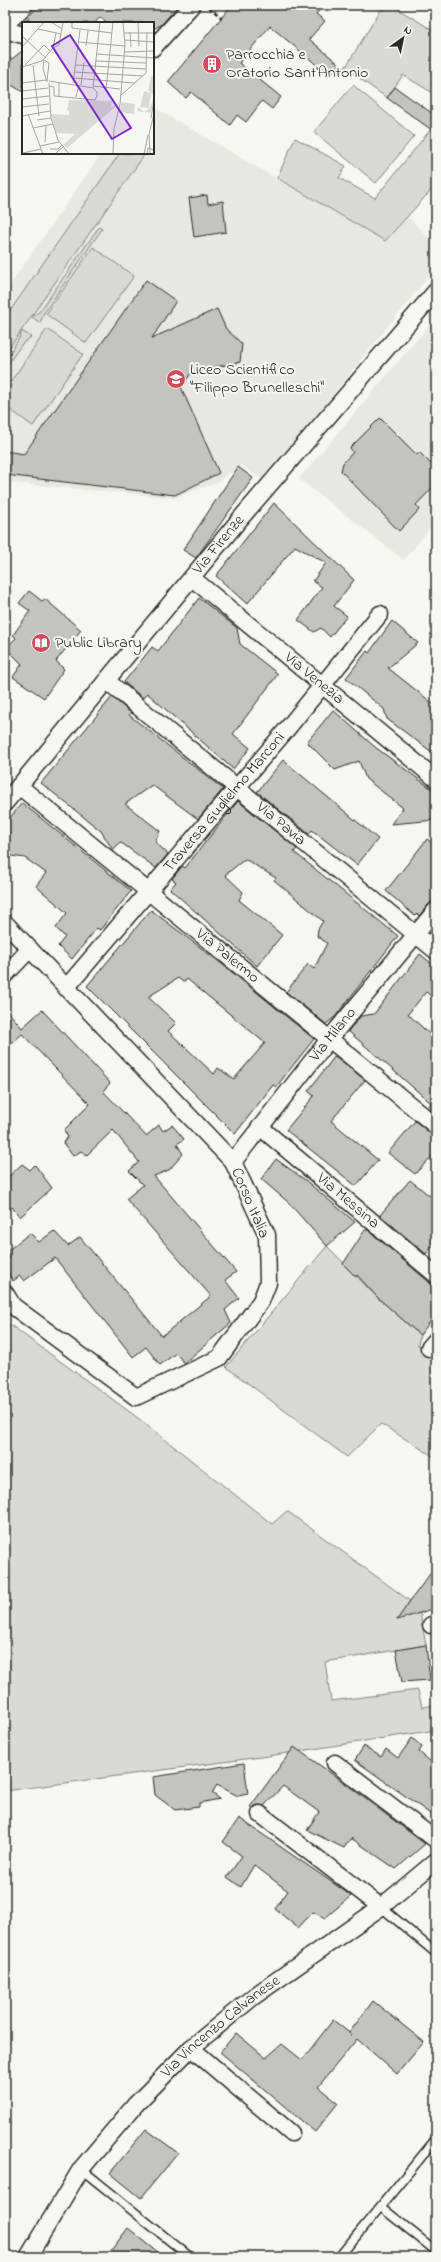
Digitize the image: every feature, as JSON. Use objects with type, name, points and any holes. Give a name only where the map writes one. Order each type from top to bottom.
[{"type":"street","points":[[5,25],[25,5]]},
{"type":"street","points":[[154,47],[192,5]]},
{"type":"street","points":[[5,30],[22,36]]},
{"type":"street","name":"Via Firenze","points":[[5,803],[192,578],[436,291]]},
{"type":"street","name":"Via Venezia","points":[[192,578],[436,779]]},
{"type":"street","name":"Traversa Guglielmo Marconi","points":[[66,988],[323,686],[380,614]]},
{"type":"street","name":"Via Pavia","points":[[107,681],[238,786],[436,951]]},
{"type":"street","name":"Via Palermo","points":[[19,786],[330,1038],[436,1126]]},
{"type":"street","name":"Via Milano","points":[[233,1162],[330,1038],[436,910]]},
{"type":"street","name":"Corso Italia","points":[[5,923],[233,1162],[267,1235],[268,1283],[261,1301],[219,1358],[136,1397],[13,1306],[5,1293]]},
{"type":"street","points":[[5,975],[30,949]]},
{"type":"street","name":"Via Messina","points":[[260,1127],[436,1275]]},
{"type":"street","points":[[335,1763],[436,1840]]},
{"type":"street","points":[[260,1814],[380,1907]]},
{"type":"street","name":"Via Vincenzo Calvanese","points":[[28,2257],[82,2169],[136,2104],[191,2048],[259,1992],[380,1907],[430,1868],[436,1861]]},
{"type":"street","points":[[191,2048],[291,2133]]},
{"type":"lane","points":[[380,1907],[436,1953]]},
{"type":"lane","points":[[339,2257],[436,2139]]},
{"type":"lane","points":[[82,2169],[190,2257]]},
{"type":"lane","points":[[381,2207],[436,2251]]},
{"type":"path","points":[[210,7],[222,18]]},
{"type":"shaded area","points":[[391,5],[436,32],[436,95],[403,75],[387,98],[345,68],[380,11]]},
{"type":"shaded area","points":[[353,85],[414,136],[376,183],[314,132]]},
{"type":"shaded area","name":"Liceo Scientifico \"Filippo Brunelleschi\"","points":[[154,108],[385,241],[408,217],[436,245],[436,267],[264,480],[240,465],[218,482],[174,498],[5,482],[5,292],[101,154],[154,154]]},
{"type":"shaded area","points":[[431,129],[436,133],[436,185],[385,241],[277,178],[295,138],[346,166],[339,178],[375,198]]},
{"type":"shaded area","points":[[119,154],[145,154],[5,354],[5,318]]},
{"type":"shaded area","points":[[99,227],[102,229],[44,313],[40,323],[32,317],[40,311]]},
{"type":"shaded area","points":[[93,247],[134,276],[86,343],[46,314]]},
{"type":"shaded area","points":[[436,317],[436,521],[404,560],[299,479]]},
{"type":"shaded area","points":[[47,329],[83,354],[33,426],[5,406],[5,390]]},
{"type":"shaded area","points":[[22,331],[31,337],[22,344],[5,368],[9,354]]},
{"type":"shaded area","points":[[327,1246],[377,1297],[420,1335],[418,1345],[436,1360],[436,1458],[381,1424],[347,1457],[226,1367]]},
{"type":"shaded area","points":[[5,1321],[134,1415],[272,1524],[287,1511],[410,1601],[405,1608],[406,1616],[420,1613],[426,1645],[325,1662],[331,1701],[418,1690],[422,1707],[436,1705],[436,1730],[268,1756],[5,1791]]},
{"type":"building","points":[[40,5],[179,5],[161,25],[154,28],[154,22],[107,22],[100,17],[96,22],[36,22],[26,19]]},
{"type":"building","name":"Parrocchia e Oratorio Sant'Antonio","points":[[232,5],[324,5],[316,14],[325,21],[309,39],[340,65],[330,76],[270,26],[239,63],[281,97],[272,109],[262,101],[246,122],[237,115],[230,125],[191,92],[186,98],[168,82]]},
{"type":"building","points":[[22,51],[22,91],[5,81],[5,57],[12,59]]},
{"type":"building","points":[[395,87],[436,116],[436,133],[387,98]]},
{"type":"building","points":[[207,195],[208,204],[223,201],[226,232],[194,237],[189,198]]},
{"type":"building","points":[[146,280],[176,301],[152,338],[217,309],[226,329],[242,344],[240,362],[192,372],[181,387],[219,473],[175,495],[5,475],[5,451],[24,454]]},
{"type":"building","points":[[380,418],[417,455],[419,452],[436,469],[436,484],[416,505],[420,509],[399,531],[341,471],[343,463],[353,452],[350,448]]},
{"type":"building","points":[[238,467],[253,478],[196,558],[183,550]]},
{"type":"building","points":[[274,503],[354,580],[334,606],[347,616],[330,637],[321,628],[314,632],[298,620],[322,587],[313,581],[326,563],[295,546],[247,604],[216,576]]},
{"type":"building","name":"Public Library","points":[[29,591],[42,601],[45,599],[81,630],[56,661],[64,669],[44,698],[13,677],[22,664],[6,648],[16,638],[13,635],[30,611],[19,603]]},
{"type":"building","points":[[199,598],[237,628],[240,644],[278,674],[233,734],[250,748],[233,769],[147,693],[143,698],[124,682],[152,647],[158,651]]},
{"type":"building","points":[[392,621],[418,643],[388,668],[436,706],[436,755],[387,719],[384,709],[346,678],[367,651],[369,653]]},
{"type":"building","points":[[112,697],[131,713],[129,715],[223,789],[198,819],[152,785],[125,804],[160,831],[155,842],[168,854],[156,868],[120,842],[113,850],[101,831],[41,783]]},
{"type":"building","points":[[333,710],[375,747],[436,792],[436,820],[391,824],[403,808],[366,779],[359,761],[335,770],[307,742]]},
{"type":"building","points":[[283,760],[378,839],[357,865],[312,830],[309,834],[257,792]]},
{"type":"building","points":[[238,801],[297,849],[294,852],[398,936],[335,1017],[326,1024],[286,992],[308,964],[314,969],[327,943],[317,936],[318,929],[323,921],[274,880],[276,878],[245,859],[225,875],[243,892],[239,900],[282,935],[257,966],[170,889],[176,882],[172,879],[182,866],[185,868]]},
{"type":"building","points":[[22,803],[131,891],[100,930],[97,928],[72,959],[58,946],[65,937],[56,928],[67,913],[36,886],[46,873],[25,858],[5,855],[5,824]]},
{"type":"building","points":[[427,839],[436,846],[436,901],[429,904],[419,916],[417,914],[415,916],[386,891]]},
{"type":"building","points":[[151,910],[222,964],[314,1039],[276,1087],[273,1085],[235,1134],[87,986]],"holes":[[[178,978],[183,982],[187,979],[265,1043],[234,1079],[218,1068],[214,1074],[168,1031],[176,1023],[148,997]]]},
{"type":"building","points":[[420,954],[436,967],[436,1000],[426,992],[408,1014],[436,1040],[436,1114],[428,1107],[431,1103],[348,1031],[361,1016],[374,1014]]},
{"type":"building","points":[[5,1008],[22,1028],[42,1010],[110,1083],[103,1091],[146,1136],[159,1125],[163,1131],[172,1125],[184,1139],[177,1144],[183,1154],[169,1170],[154,1176],[236,1272],[225,1280],[239,1298],[225,1310],[231,1323],[184,1363],[176,1353],[160,1365],[146,1347],[133,1357],[55,1258],[24,1281],[20,1276],[13,1281],[5,1268],[5,1261],[10,1257],[7,1251],[30,1233],[39,1242],[54,1231],[68,1246],[80,1237],[162,1336],[211,1296],[126,1199],[143,1185],[129,1171],[139,1162],[113,1130],[87,1155],[81,1151],[73,1156],[63,1143],[68,1137],[64,1130],[90,1104],[22,1034],[5,1049]]},
{"type":"building","points":[[335,1056],[365,1080],[331,1121],[378,1160],[356,1186],[286,1130],[314,1096],[308,1091]]},
{"type":"building","points":[[415,1121],[430,1133],[436,1135],[436,1152],[415,1174],[388,1153]]},
{"type":"building","points":[[276,1159],[305,1180],[355,1222],[327,1246],[288,1202],[261,1179]]},
{"type":"building","points":[[22,1164],[30,1170],[35,1165],[52,1188],[20,1217],[12,1207],[5,1213],[5,1180]]},
{"type":"building","points":[[410,1180],[436,1201],[436,1242],[426,1254],[380,1215]]},
{"type":"building","points":[[365,1230],[368,1230],[436,1288],[436,1314],[420,1335],[377,1297],[357,1275],[356,1277],[343,1264]]},
{"type":"building","points":[[436,1566],[436,1608],[397,1620],[410,1601]]},
{"type":"building","points":[[426,1645],[430,1680],[402,1682],[396,1650]]},
{"type":"building","points":[[412,1738],[422,1747],[419,1752],[436,1766],[436,1818],[355,1760],[364,1746],[381,1757],[386,1749],[398,1758]]},
{"type":"building","points":[[294,1747],[342,1781],[425,1844],[396,1869],[351,1838],[344,1848],[307,1830],[319,1812],[283,1786],[264,1806],[257,1805],[252,1808],[250,1807]]},
{"type":"building","points":[[244,1763],[248,1794],[238,1796],[217,1785],[212,1793],[220,1799],[199,1803],[199,1807],[175,1810],[155,1795],[153,1777]]},
{"type":"building","points":[[239,1818],[351,1896],[325,1918],[313,1912],[298,1928],[275,1909],[288,1891],[254,1865],[241,1887],[227,1877],[242,1856],[223,1842]]},
{"type":"building","points":[[373,2001],[424,2042],[397,2074],[357,2039],[318,2087],[338,2103],[315,2132],[220,2052],[236,2033],[266,2058],[282,2044],[302,2060],[333,2020],[349,2033]]},
{"type":"building","points":[[146,2129],[178,2153],[141,2198],[110,2173]]},
{"type":"building","points":[[128,2228],[164,2257],[106,2257]]},
{"type":"place","name":"Parrocchia e Oratorio Sant'Antonio","points":[[212,64]]},
{"type":"place","name":"Liceo Scientifico \"Filippo Brunelleschi\"","points":[[176,379]]},
{"type":"place","name":"Public Library","points":[[41,643]]}]
